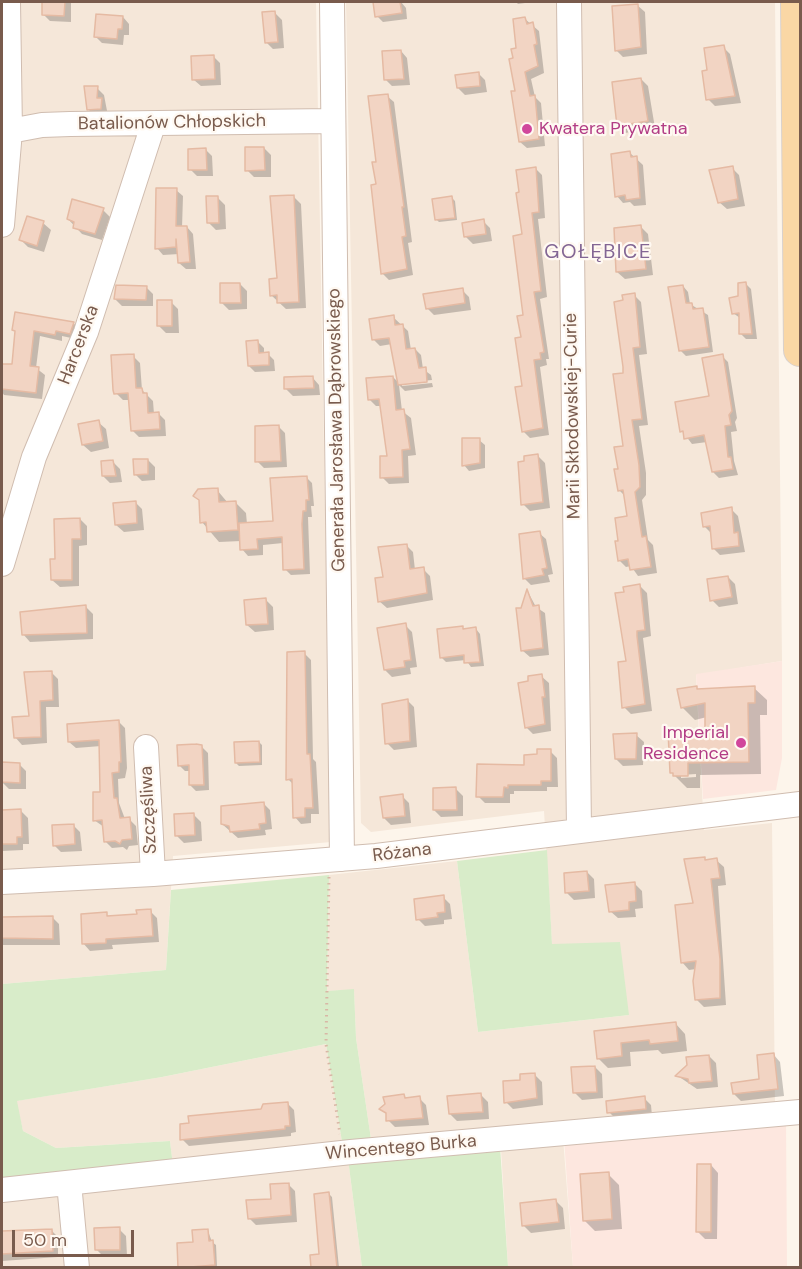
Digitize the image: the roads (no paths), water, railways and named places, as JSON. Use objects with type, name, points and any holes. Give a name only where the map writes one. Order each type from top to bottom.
[{"type":"main road","points":[[797,2],[801,350]]},
{"type":"street","points":[[2,225],[10,132],[8,2]]},
{"type":"street","name":"Generała Jarosława Dąbrowskiego","points":[[332,2],[335,864]]},
{"type":"street","name":"Marii Skłodowskiej-Curie","points":[[569,2],[579,830]]},
{"type":"street","name":"Batalionów Chłopskich","points":[[10,132],[42,125],[153,125],[333,120]]},
{"type":"street","name":"Harcerska","points":[[2,564],[34,457],[89,321],[153,125]]},
{"type":"street","name":"Szczęśliwa","points":[[146,747],[153,874]]},
{"type":"street","name":"Różana","points":[[2,882],[335,864],[579,830],[801,804]]},
{"type":"street","name":"Wincentego Burka","points":[[2,1190],[342,1153],[801,1112]]},
{"type":"street","points":[[69,1182],[77,1268]]},
{"type":"place","name":"Kwatera Prywatna","points":[[527,129]]},
{"type":"place","name":"Imperial Residence","points":[[741,743]]},
{"type":"district","name":"GOŁĘBICE","points":[[598,253]]}]
